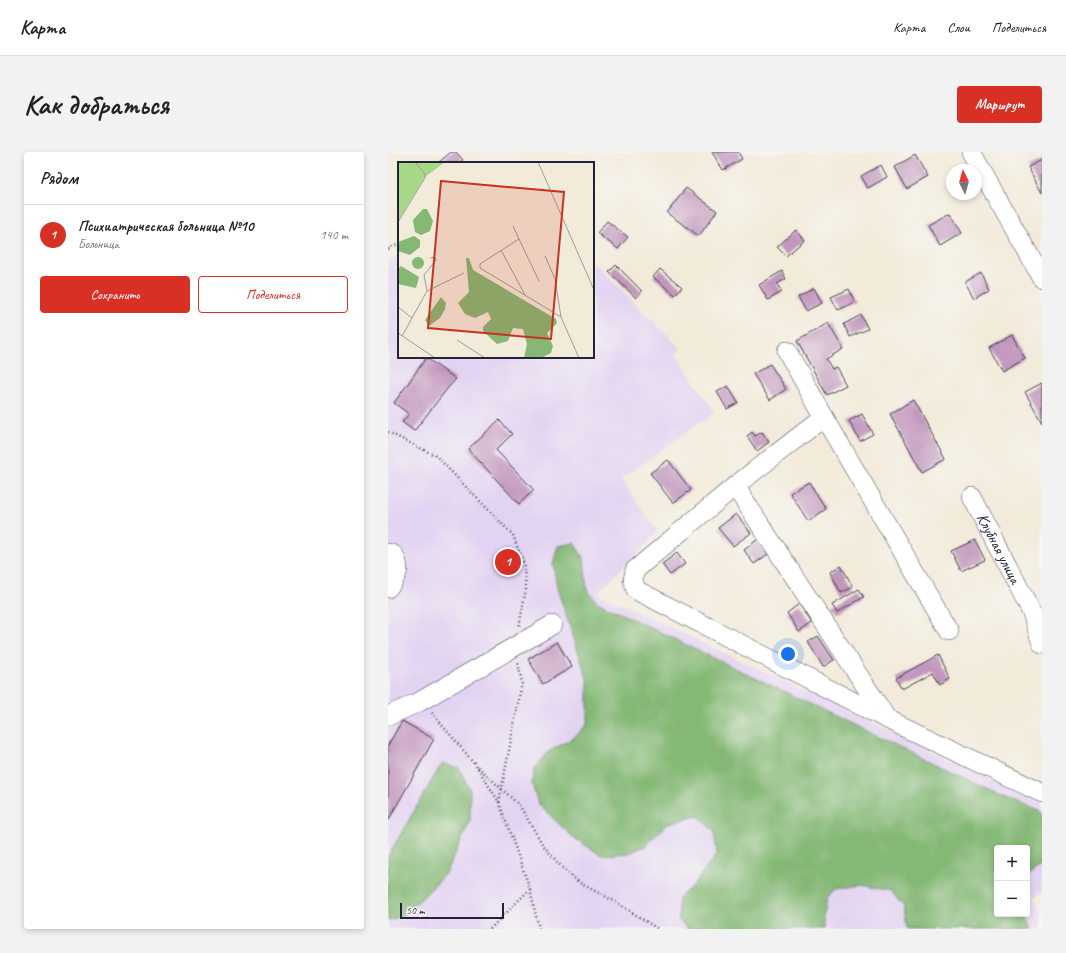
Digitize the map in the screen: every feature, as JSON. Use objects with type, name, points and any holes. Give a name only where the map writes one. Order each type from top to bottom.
[{"type":"street","points":[[971,152],[1042,278]]},
{"type":"street","points":[[787,351],[949,631]]},
{"type":"street","points":[[824,417],[735,486],[635,570],[633,580],[636,590],[885,718],[1042,793]]},
{"type":"street","points":[[735,486],[885,718]]},
{"type":"street","name":"Клубная улица","points":[[972,497],[1032,613],[1042,644]]},
{"type":"street","points":[[388,553],[394,555],[398,563],[398,571],[388,588]]},
{"type":"street","points":[[388,716],[422,700],[552,625]]},
{"type":"path","points":[[388,249],[398,244]]},
{"type":"path","points":[[388,432],[436,456],[513,535],[524,565],[526,589],[515,646],[522,683],[499,802]]},
{"type":"path","points":[[422,700],[475,764],[499,802],[530,889],[539,929]]},
{"type":"path","points":[[475,764],[519,805],[543,845],[563,869],[580,884],[614,901],[658,929]]},
{"type":"path","points":[[490,929],[530,889]]},
{"type":"shaded area","points":[[398,256],[398,358],[594,358],[594,263],[681,349],[675,353],[715,412],[621,479],[658,532],[597,593],[1042,803],[1042,892],[1033,898],[1042,912],[1042,929],[388,929],[388,261]]},
{"type":"green space","points":[[574,543],[584,559],[587,589],[597,602],[1010,800],[1040,811],[1042,813],[1042,865],[1030,873],[1030,845],[994,845],[994,917],[1027,917],[1033,929],[907,929],[904,907],[891,891],[861,885],[836,889],[827,898],[824,915],[824,929],[688,929],[679,920],[679,898],[694,884],[717,854],[714,831],[698,816],[668,823],[645,846],[629,853],[601,855],[574,838],[538,804],[532,784],[534,769],[548,752],[575,737],[588,723],[588,681],[557,588],[553,563],[558,546]]},
{"type":"green space","points":[[442,763],[459,768],[470,790],[470,820],[446,874],[406,914],[388,920],[388,856]]},
{"type":"building","points":[[451,152],[456,152],[463,160],[460,162],[439,162]]},
{"type":"building","points":[[712,152],[738,152],[742,159],[723,170]]},
{"type":"building","points":[[915,155],[928,177],[907,189],[895,167]]},
{"type":"building","points":[[1042,160],[1042,193],[1028,167]]},
{"type":"building","points":[[881,165],[887,177],[868,188],[861,176]]},
{"type":"building","points":[[686,188],[717,211],[699,236],[667,213]]},
{"type":"building","points":[[950,213],[962,233],[940,246],[928,225]]},
{"type":"building","points":[[607,221],[628,237],[618,249],[597,233]]},
{"type":"building","points":[[796,230],[805,240],[786,256],[777,247]]},
{"type":"building","points":[[616,265],[642,291],[636,298],[609,272]]},
{"type":"building","points":[[660,269],[682,287],[675,295],[653,277]]},
{"type":"building","points":[[782,271],[786,279],[777,284],[782,292],[768,300],[759,285]]},
{"type":"building","points":[[981,273],[989,289],[974,298],[965,282]]},
{"type":"building","points":[[814,288],[822,303],[806,311],[798,297]]},
{"type":"building","points":[[849,289],[855,302],[838,310],[831,297]]},
{"type":"building","points":[[861,315],[868,329],[850,337],[844,324]]},
{"type":"building","points":[[828,323],[843,349],[826,359],[832,369],[836,367],[846,385],[827,395],[797,341]]},
{"type":"building","points":[[1012,335],[1025,358],[1002,371],[989,348]]},
{"type":"building","points":[[426,358],[456,379],[414,431],[402,422],[409,414],[394,403]]},
{"type":"building","points":[[770,364],[786,389],[770,400],[753,374]]},
{"type":"building","points":[[1042,383],[1042,422],[1025,392]]},
{"type":"building","points":[[728,386],[738,403],[727,409],[717,392]]},
{"type":"building","points":[[913,400],[946,459],[922,472],[890,414]]},
{"type":"building","points":[[862,414],[873,434],[860,441],[849,421]]},
{"type":"building","points":[[499,420],[512,434],[496,450],[534,490],[519,504],[468,449]]},
{"type":"building","points":[[752,432],[755,436],[762,432],[769,442],[757,451],[747,436]]},
{"type":"building","points":[[668,460],[691,490],[673,503],[650,473]]},
{"type":"building","points":[[809,482],[826,509],[808,521],[790,493]]},
{"type":"building","points":[[736,514],[751,533],[733,546],[718,528]]},
{"type":"building","points":[[758,539],[768,554],[754,564],[744,550]]},
{"type":"building","points":[[975,540],[985,560],[961,571],[951,551]]},
{"type":"building","points":[[677,553],[685,564],[670,575],[662,564]]},
{"type":"building","points":[[841,565],[853,587],[841,593],[830,572]]},
{"type":"building","points":[[859,589],[864,597],[837,613],[832,605]]},
{"type":"building","points":[[799,604],[812,623],[799,632],[787,613]]},
{"type":"building","points":[[818,636],[834,660],[823,667],[808,642]]},
{"type":"building","points":[[557,642],[572,667],[543,684],[528,659]]},
{"type":"building","points":[[938,655],[950,679],[940,685],[933,672],[902,689],[896,678]]},
{"type":"building","points":[[402,721],[434,739],[388,821],[388,745]]},
{"type":"place","name":"Психиатрическая больница №10","points":[[508,562]]}]
